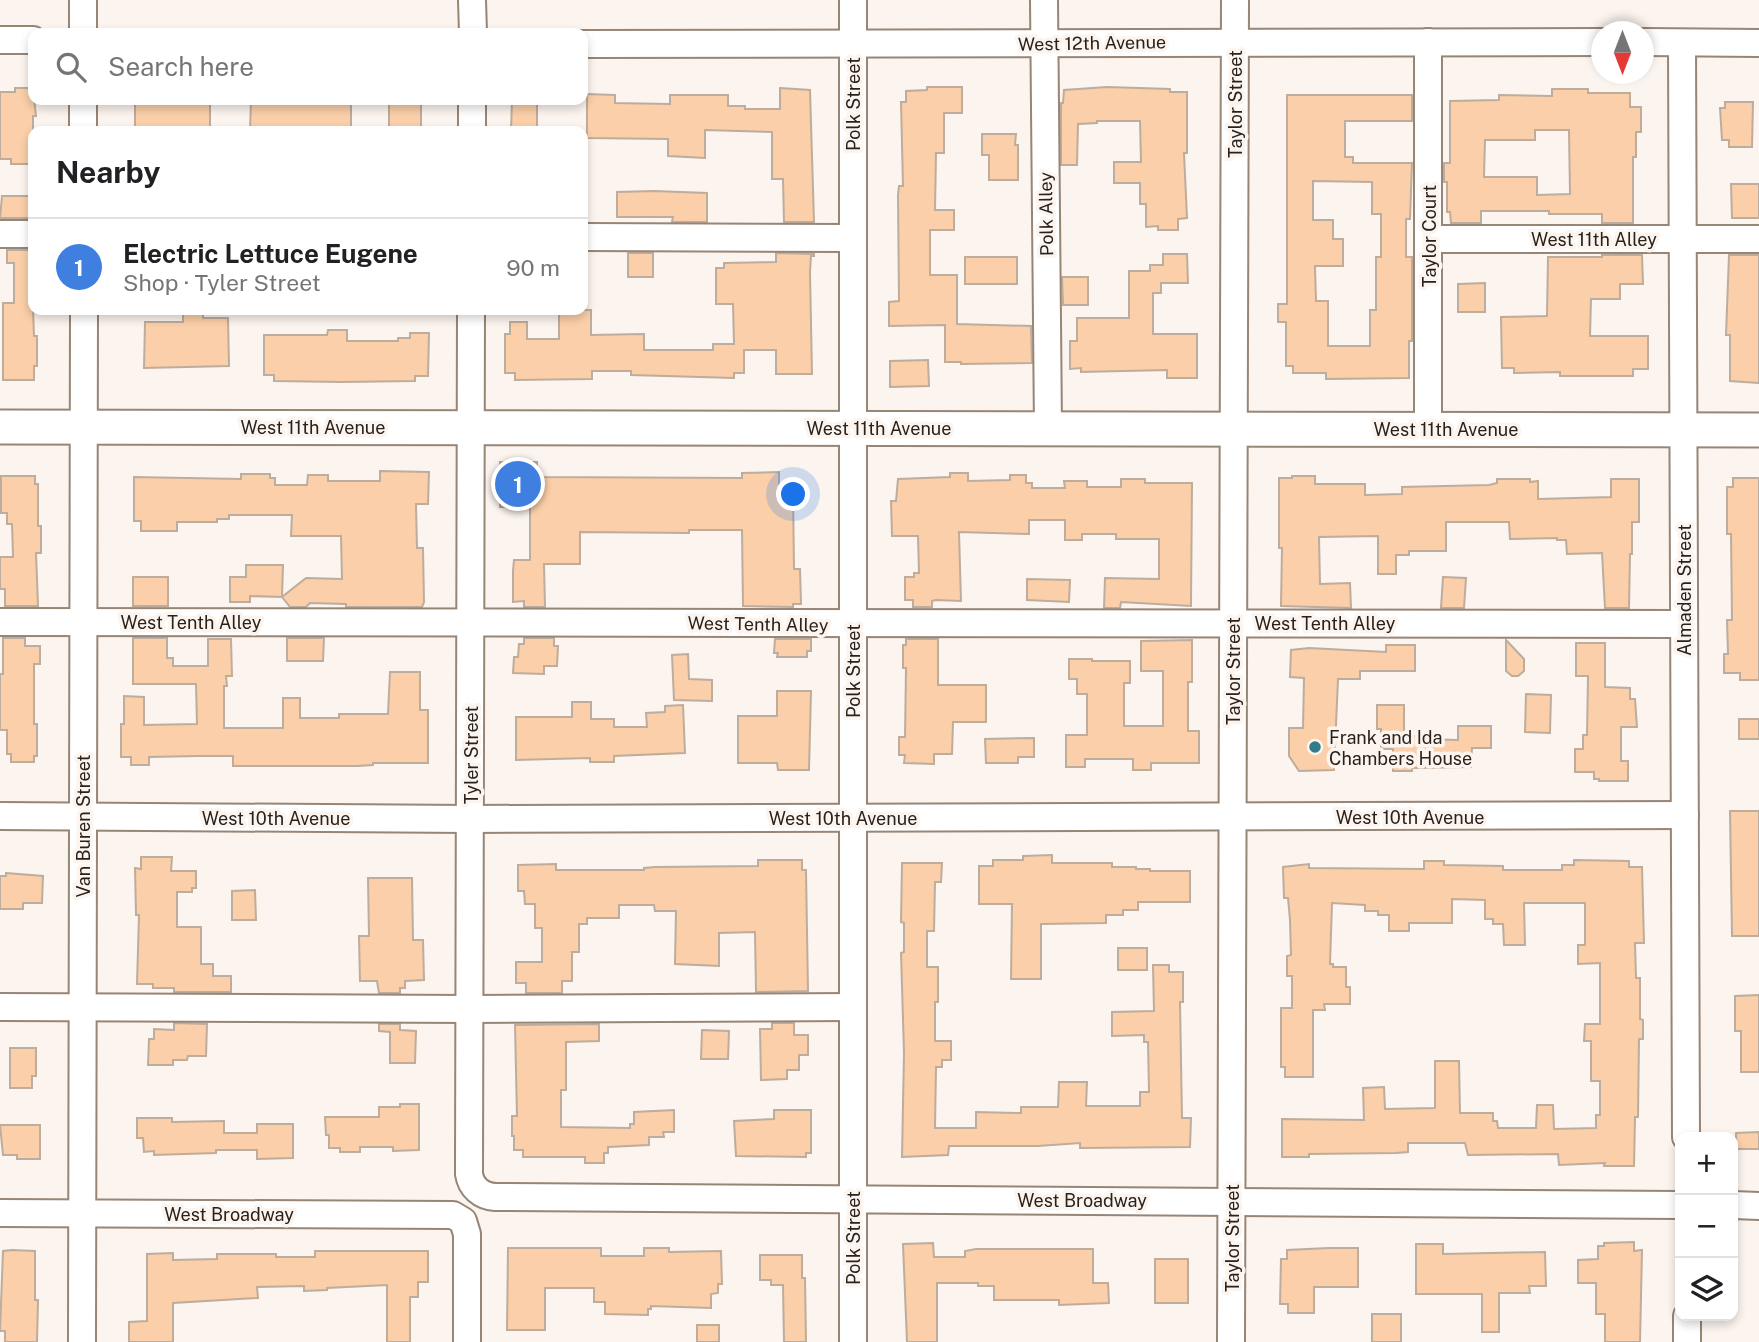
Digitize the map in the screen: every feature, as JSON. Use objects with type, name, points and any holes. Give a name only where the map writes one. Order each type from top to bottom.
[{"type":"main road","name":"West 11th Avenue","points":[[0,427],[1759,430]]},
{"type":"street","points":[[83,0],[83,28]]},
{"type":"street","points":[[472,0],[473,28]]},
{"type":"street","name":"Polk Street","points":[[853,0],[853,1342]]},
{"type":"street","name":"Polk Alley","points":[[1044,0],[1048,429]]},
{"type":"street","name":"Taylor Street","points":[[1231,1342],[1235,0]]},
{"type":"street","points":[[0,40],[28,40]]},
{"type":"street","name":"Taylor Court","points":[[1428,42],[1428,429]]},
{"type":"street","name":"West 12th Avenue","points":[[588,44],[1591,42]]},
{"type":"street","points":[[1654,43],[1759,43]]},
{"type":"street","name":"Almaden Street","points":[[1682,43],[1686,1132]]},
{"type":"street","points":[[83,105],[83,126]]},
{"type":"street","points":[[472,105],[472,126]]},
{"type":"street","points":[[0,234],[28,234]]},
{"type":"street","points":[[588,237],[853,238]]},
{"type":"street","name":"West 11th Alley","points":[[1429,239],[1759,239]]},
{"type":"street","name":"Van Buren Street","points":[[82,1342],[84,315]]},
{"type":"street","name":"Tyler Street","points":[[471,315],[469,1174],[472,1183],[484,1195]]},
{"type":"street","name":"West Tenth Alley","points":[[0,622],[1684,624]]},
{"type":"street","name":"West 10th Avenue","points":[[0,816],[470,819],[1685,816]]},
{"type":"street","points":[[0,1007],[853,1007]]},
{"type":"street","name":"West Broadway","points":[[484,1195],[1675,1205]]},
{"type":"street","points":[[1738,1205],[1759,1206]]},
{"type":"street","name":"West Broadway","points":[[0,1213],[453,1215],[463,1221],[467,1234],[467,1342]]},
{"type":"street","points":[[1687,1321],[1687,1342]]},
{"type":"building","points":[[927,87],[962,87],[962,113],[944,113],[944,153],[936,153],[935,210],[954,210],[954,230],[930,230],[930,275],[957,275],[957,324],[1031,326],[1032,363],[945,362],[945,325],[889,326],[889,302],[899,301],[898,195],[899,186],[903,186],[901,102],[906,102],[906,91],[927,90]]},
{"type":"building","points":[[1107,87],[1187,92],[1187,153],[1184,153],[1187,218],[1178,219],[1178,230],[1158,230],[1158,226],[1146,227],[1146,204],[1140,204],[1140,183],[1114,183],[1114,162],[1141,162],[1140,121],[1078,124],[1077,165],[1061,165],[1061,103],[1064,90]]},
{"type":"building","points":[[15,88],[28,88],[28,105],[35,105],[36,116],[33,116],[33,126],[28,126],[28,164],[11,164],[11,159],[0,159],[0,92],[15,92]]},
{"type":"building","points":[[780,88],[810,90],[814,222],[784,222],[783,179],[772,179],[772,132],[705,130],[705,158],[668,156],[668,139],[588,138],[588,94],[615,95],[615,103],[670,104],[670,95],[728,95],[728,106],[780,109]]},
{"type":"building","points":[[1552,89],[1588,89],[1588,93],[1630,93],[1630,107],[1641,107],[1641,132],[1636,132],[1636,157],[1633,157],[1633,223],[1602,223],[1602,214],[1481,211],[1481,223],[1451,223],[1450,212],[1447,212],[1447,182],[1444,182],[1444,163],[1450,163],[1450,101],[1499,100],[1499,95],[1552,96]],"holes":[[[1535,130],[1569,130],[1570,194],[1537,195],[1537,177],[1484,177],[1485,140],[1535,140]]]},
{"type":"building","points":[[1287,95],[1412,95],[1412,121],[1345,121],[1345,157],[1353,157],[1353,163],[1412,163],[1410,219],[1406,219],[1406,257],[1412,257],[1409,378],[1326,379],[1326,373],[1293,373],[1293,366],[1286,366],[1286,322],[1278,322],[1278,304],[1287,304]],"holes":[[[1313,181],[1372,182],[1372,214],[1381,214],[1381,257],[1376,257],[1376,310],[1370,310],[1370,346],[1328,346],[1328,301],[1316,301],[1315,266],[1343,266],[1343,239],[1333,239],[1333,220],[1313,220]]]},
{"type":"building","points":[[1725,102],[1753,102],[1752,147],[1729,147],[1729,140],[1722,140],[1720,108],[1725,108]]},
{"type":"building","points":[[135,105],[210,105],[210,126],[135,126]]},
{"type":"building","points":[[251,105],[351,105],[351,126],[250,126]]},
{"type":"building","points":[[389,105],[421,105],[421,126],[389,126]]},
{"type":"building","points":[[512,105],[537,105],[537,126],[511,126]]},
{"type":"building","points":[[982,134],[1016,134],[1018,180],[989,180],[989,155],[982,155]]},
{"type":"building","points":[[1731,184],[1759,184],[1759,218],[1732,218]]},
{"type":"building","points":[[617,192],[707,193],[707,222],[672,222],[673,217],[617,217]]},
{"type":"building","points":[[2,196],[28,196],[28,218],[0,218]]},
{"type":"building","points":[[7,250],[28,250],[28,315],[33,315],[34,336],[37,336],[34,380],[3,380],[3,303],[14,303],[14,263],[7,263]]},
{"type":"building","points":[[628,253],[653,253],[653,277],[628,277]]},
{"type":"building","points":[[776,253],[814,254],[811,256],[810,272],[812,374],[776,374],[776,350],[744,350],[744,373],[734,373],[734,378],[592,371],[592,379],[515,380],[515,373],[505,373],[505,334],[510,334],[510,322],[527,322],[527,339],[559,339],[559,315],[588,315],[588,310],[591,310],[591,335],[644,334],[644,350],[713,350],[713,344],[734,344],[733,304],[716,304],[716,268],[724,268],[724,263],[776,262]]},
{"type":"building","points":[[1163,254],[1187,254],[1188,283],[1161,283],[1161,293],[1153,293],[1153,334],[1197,334],[1197,378],[1167,378],[1167,370],[1081,372],[1081,368],[1070,369],[1070,341],[1077,341],[1077,318],[1129,318],[1129,271],[1150,271],[1150,265],[1163,265]]},
{"type":"building","points":[[1642,255],[1643,284],[1620,284],[1620,299],[1591,299],[1590,336],[1648,336],[1648,369],[1633,369],[1633,376],[1560,376],[1560,372],[1514,373],[1514,368],[1502,368],[1501,317],[1547,316],[1548,257]]},
{"type":"building","points":[[1729,255],[1759,255],[1759,383],[1730,381],[1730,335],[1726,335]]},
{"type":"building","points":[[965,257],[1017,257],[1017,284],[965,284]]},
{"type":"building","points":[[1062,277],[1088,277],[1088,305],[1063,305]]},
{"type":"building","points":[[1485,283],[1485,312],[1458,312],[1458,284]]},
{"type":"building","points":[[183,315],[228,318],[229,366],[144,368],[145,322],[183,322]]},
{"type":"building","points":[[328,330],[347,330],[347,341],[398,341],[398,338],[410,338],[410,333],[429,333],[428,376],[415,376],[415,381],[342,382],[274,381],[274,375],[264,375],[264,335],[327,335]]},
{"type":"building","points":[[928,360],[929,386],[890,387],[890,361]]},
{"type":"building","points":[[500,462],[537,462],[537,477],[742,478],[742,473],[779,472],[779,491],[793,491],[794,569],[800,569],[801,604],[793,604],[793,607],[743,606],[742,530],[689,530],[689,533],[580,532],[580,564],[544,564],[545,607],[524,607],[524,601],[513,602],[514,560],[530,560],[530,507],[500,507]]},
{"type":"building","points":[[380,471],[429,472],[428,504],[416,504],[417,548],[423,548],[422,607],[346,607],[346,604],[310,603],[306,607],[290,607],[282,597],[306,578],[342,579],[341,536],[291,536],[292,515],[229,515],[229,519],[217,519],[217,522],[177,522],[177,531],[141,531],[141,521],[134,521],[134,477],[241,479],[241,474],[270,474],[270,478],[275,478],[275,485],[307,485],[308,475],[328,475],[328,481],[380,481]]},
{"type":"building","points":[[950,473],[968,473],[968,481],[1010,480],[1010,475],[1026,475],[1026,483],[1032,483],[1032,488],[1065,488],[1064,481],[1087,481],[1087,487],[1121,487],[1121,479],[1145,479],[1145,483],[1192,483],[1191,606],[1121,602],[1120,608],[1104,608],[1105,578],[1159,579],[1159,539],[1116,539],[1116,534],[1082,534],[1082,540],[1065,540],[1065,520],[1029,520],[1029,534],[959,532],[961,601],[936,600],[932,601],[932,607],[913,607],[913,600],[905,600],[905,577],[914,577],[914,573],[919,573],[918,536],[892,536],[891,501],[896,501],[898,479],[950,477]]},
{"type":"building","points":[[1,476],[35,476],[35,484],[38,484],[41,553],[36,553],[38,606],[5,606],[5,589],[0,589],[0,557],[13,557],[12,524],[7,524],[7,513],[1,513]]},
{"type":"building","points":[[1315,476],[1315,484],[1365,484],[1365,495],[1402,494],[1402,487],[1489,485],[1497,483],[1497,479],[1530,479],[1530,482],[1538,481],[1538,499],[1611,497],[1611,479],[1639,479],[1639,522],[1632,522],[1629,608],[1605,608],[1602,553],[1567,554],[1566,540],[1557,538],[1510,539],[1509,522],[1446,522],[1446,551],[1409,551],[1409,555],[1396,555],[1396,574],[1378,574],[1378,536],[1319,537],[1320,584],[1350,583],[1351,608],[1281,606],[1279,478]]},
{"type":"building","points":[[1733,478],[1759,478],[1759,680],[1740,680],[1740,673],[1724,673],[1724,654],[1728,654],[1727,620],[1732,620],[1731,534],[1727,534],[1727,487],[1733,487]]},
{"type":"building","points":[[246,565],[283,565],[282,597],[250,596],[250,602],[230,602],[230,577],[246,577]]},
{"type":"building","points":[[133,577],[168,577],[168,606],[133,606]]},
{"type":"building","points":[[1443,577],[1466,578],[1464,608],[1441,608]]},
{"type":"building","points":[[1027,579],[1070,580],[1069,602],[1027,600]]},
{"type":"building","points":[[3,638],[25,638],[25,646],[40,646],[40,664],[34,664],[37,756],[34,756],[34,762],[11,762],[11,754],[7,754],[7,730],[0,730]]},
{"type":"building","points":[[133,638],[167,638],[167,658],[173,658],[173,666],[208,666],[208,639],[231,639],[232,676],[226,676],[227,686],[224,686],[224,728],[283,728],[283,698],[300,698],[300,718],[339,718],[339,714],[388,714],[390,672],[420,672],[420,710],[428,710],[428,763],[233,766],[233,756],[198,756],[149,757],[149,765],[131,765],[131,757],[121,757],[124,696],[144,697],[144,725],[197,724],[196,684],[133,684]]},
{"type":"building","points":[[287,638],[324,638],[323,661],[287,661]]},
{"type":"building","points":[[524,638],[554,638],[554,646],[558,646],[557,666],[544,666],[544,674],[513,673],[514,657],[518,657],[519,644],[524,644]]},
{"type":"building","points":[[775,639],[811,639],[811,651],[807,651],[807,657],[777,657],[778,653],[774,653]]},
{"type":"building","points":[[906,639],[938,639],[938,685],[986,685],[986,722],[953,722],[952,754],[934,754],[934,764],[904,763],[905,755],[899,755],[899,737],[905,737],[906,668],[903,668],[903,645],[906,645]]},
{"type":"building","points":[[1192,640],[1192,682],[1188,682],[1188,731],[1199,731],[1199,763],[1151,763],[1151,770],[1133,770],[1133,759],[1085,759],[1085,767],[1066,767],[1066,735],[1087,735],[1087,694],[1077,694],[1077,679],[1069,679],[1069,659],[1130,661],[1130,683],[1124,683],[1124,726],[1163,726],[1163,671],[1141,671],[1141,641]]},
{"type":"building","points":[[1506,640],[1524,659],[1524,671],[1518,676],[1512,676],[1506,671]]},
{"type":"building","points":[[1576,643],[1605,643],[1605,687],[1630,688],[1630,699],[1635,699],[1637,727],[1621,727],[1621,761],[1628,761],[1628,781],[1599,781],[1594,779],[1594,772],[1575,772],[1575,749],[1583,749],[1583,735],[1587,735],[1588,676],[1576,676]]},
{"type":"building","points":[[1386,645],[1415,645],[1415,671],[1360,671],[1360,679],[1338,679],[1334,770],[1299,771],[1289,756],[1289,728],[1303,728],[1304,678],[1290,677],[1291,650],[1309,648],[1386,652]]},
{"type":"building","points":[[688,654],[689,679],[712,680],[712,701],[674,700],[672,655]]},
{"type":"building","points":[[777,691],[811,691],[809,770],[778,770],[777,763],[738,763],[738,716],[777,716]]},
{"type":"building","points":[[1526,694],[1551,695],[1550,733],[1525,732]]},
{"type":"building","points":[[572,702],[591,702],[591,719],[614,719],[614,727],[647,727],[646,713],[665,712],[665,706],[683,705],[685,753],[614,756],[614,762],[590,762],[590,758],[516,760],[516,717],[572,717]]},
{"type":"building","points":[[1377,705],[1404,705],[1404,736],[1420,736],[1420,739],[1458,740],[1458,726],[1491,726],[1491,748],[1472,748],[1471,767],[1393,771],[1393,749],[1381,749],[1381,729],[1377,729]]},
{"type":"building","points":[[1739,719],[1759,719],[1759,739],[1739,739]]},
{"type":"building","points":[[1034,738],[1034,757],[1018,757],[1018,763],[986,763],[985,739]]},
{"type":"building","points":[[1730,811],[1759,811],[1759,936],[1732,936]]},
{"type":"building","points":[[1052,855],[1052,863],[1112,863],[1112,867],[1136,867],[1150,871],[1190,871],[1190,902],[1138,902],[1138,910],[1123,910],[1123,915],[1106,915],[1106,923],[1041,924],[1041,979],[1011,979],[1012,904],[979,904],[979,866],[993,866],[993,860],[1023,860],[1023,856]]},
{"type":"building","points":[[141,857],[172,857],[171,871],[196,871],[196,888],[192,888],[192,892],[177,892],[177,927],[201,927],[201,964],[213,964],[213,976],[231,976],[231,992],[174,992],[174,988],[153,988],[153,984],[137,984],[139,915],[136,915],[135,868],[141,869]]},
{"type":"building","points":[[758,860],[802,860],[802,870],[806,870],[808,991],[756,992],[755,932],[719,933],[719,966],[675,964],[676,911],[655,911],[654,905],[619,905],[619,918],[587,918],[587,924],[579,924],[579,952],[572,952],[572,981],[562,981],[562,993],[526,993],[526,983],[516,983],[516,962],[542,962],[542,928],[535,928],[535,904],[525,904],[524,891],[518,891],[518,865],[556,864],[556,870],[644,870],[655,867],[758,866]]},
{"type":"building","points":[[1574,860],[1629,861],[1629,867],[1642,867],[1644,943],[1635,943],[1643,1039],[1639,1039],[1634,1166],[1604,1166],[1605,1163],[1559,1165],[1558,1154],[1468,1155],[1465,1143],[1408,1143],[1408,1152],[1396,1153],[1282,1157],[1282,1119],[1364,1120],[1363,1088],[1384,1087],[1385,1109],[1435,1108],[1435,1061],[1459,1061],[1460,1113],[1493,1113],[1493,1121],[1497,1121],[1498,1128],[1536,1128],[1537,1105],[1553,1105],[1554,1129],[1596,1128],[1596,1115],[1600,1115],[1600,1081],[1591,1081],[1591,1041],[1584,1041],[1585,1024],[1600,1024],[1600,963],[1578,964],[1578,945],[1585,945],[1585,903],[1524,903],[1525,945],[1504,945],[1503,924],[1493,924],[1493,919],[1485,919],[1485,900],[1452,899],[1452,923],[1409,923],[1409,931],[1389,931],[1389,915],[1378,915],[1378,911],[1365,911],[1365,905],[1332,903],[1330,964],[1333,964],[1333,967],[1346,967],[1346,987],[1350,987],[1350,1004],[1324,1004],[1325,1010],[1313,1010],[1313,1077],[1285,1077],[1285,1067],[1281,1067],[1281,1008],[1292,1008],[1292,976],[1287,976],[1287,956],[1291,955],[1290,920],[1288,898],[1284,898],[1283,867],[1309,864],[1309,868],[1424,869],[1424,861],[1444,861],[1444,865],[1503,866],[1503,870],[1562,870],[1562,865],[1574,865]]},
{"type":"building","points":[[902,863],[942,863],[941,882],[935,882],[934,931],[927,931],[927,967],[938,967],[935,1041],[951,1041],[951,1060],[942,1060],[942,1067],[936,1067],[935,1128],[976,1128],[976,1112],[1021,1113],[1021,1107],[1058,1107],[1059,1082],[1087,1082],[1086,1106],[1140,1106],[1140,1092],[1149,1092],[1148,1042],[1144,1042],[1144,1035],[1112,1036],[1112,1012],[1154,1011],[1153,965],[1169,965],[1169,972],[1183,972],[1183,1002],[1180,1002],[1182,1118],[1191,1118],[1190,1147],[1080,1148],[1080,1143],[949,1146],[948,1155],[902,1157]]},
{"type":"building","points":[[6,873],[43,876],[42,903],[23,903],[23,909],[0,909],[0,876],[6,876]]},
{"type":"building","points":[[368,878],[412,878],[413,940],[423,940],[424,980],[405,981],[405,988],[400,988],[400,993],[379,993],[377,981],[360,981],[359,936],[369,936]]},
{"type":"building","points":[[255,890],[256,920],[232,920],[232,891]]},
{"type":"building","points":[[1118,948],[1147,948],[1147,970],[1118,970]]},
{"type":"building","points":[[1759,995],[1759,1072],[1741,1072],[1741,1031],[1735,1031],[1735,996]]},
{"type":"building","points":[[174,1023],[207,1024],[206,1056],[188,1056],[187,1060],[173,1060],[173,1065],[148,1065],[149,1039],[154,1039],[154,1029],[174,1030]]},
{"type":"building","points":[[772,1023],[794,1023],[794,1035],[808,1035],[808,1055],[799,1055],[799,1070],[787,1070],[787,1079],[761,1080],[760,1029],[772,1029]]},
{"type":"building","points":[[379,1024],[400,1024],[400,1030],[416,1031],[415,1063],[390,1063],[390,1032],[379,1031]]},
{"type":"building","points":[[599,1024],[599,1041],[566,1042],[566,1090],[561,1090],[561,1127],[630,1128],[630,1124],[634,1124],[634,1112],[674,1110],[674,1132],[663,1132],[664,1137],[649,1137],[649,1145],[608,1147],[608,1153],[604,1153],[604,1163],[585,1163],[585,1157],[523,1157],[523,1150],[514,1150],[512,1136],[512,1116],[517,1116],[515,1025]]},
{"type":"building","points":[[702,1030],[729,1031],[728,1059],[701,1059]]},
{"type":"building","points":[[10,1048],[36,1048],[36,1076],[32,1076],[32,1088],[10,1088]]},
{"type":"building","points":[[400,1104],[419,1104],[419,1150],[393,1151],[393,1147],[360,1147],[360,1152],[340,1152],[340,1148],[329,1148],[325,1117],[379,1117],[379,1107],[400,1107]]},
{"type":"building","points":[[774,1110],[811,1110],[811,1153],[806,1153],[806,1157],[736,1156],[734,1121],[774,1119]]},
{"type":"building","points":[[137,1118],[172,1118],[172,1122],[224,1121],[224,1133],[257,1133],[257,1124],[293,1124],[293,1158],[257,1159],[257,1150],[154,1155],[154,1151],[144,1152],[143,1138],[137,1138]]},
{"type":"building","points":[[0,1125],[40,1125],[40,1159],[17,1159],[17,1155],[3,1155]]},
{"type":"building","points":[[1759,1132],[1759,1149],[1738,1149],[1738,1133]]},
{"type":"building","points":[[1634,1242],[1634,1251],[1642,1250],[1640,1342],[1605,1342],[1605,1314],[1596,1314],[1596,1283],[1578,1283],[1578,1260],[1598,1259],[1598,1246],[1604,1246],[1604,1243]]},
{"type":"building","points":[[933,1243],[934,1257],[965,1257],[965,1251],[976,1249],[1093,1249],[1093,1283],[1108,1283],[1109,1303],[1059,1305],[1059,1300],[994,1300],[994,1286],[978,1286],[978,1283],[937,1283],[937,1342],[907,1342],[903,1244]]},
{"type":"building","points":[[1416,1244],[1443,1244],[1443,1254],[1545,1252],[1546,1286],[1529,1286],[1530,1293],[1499,1293],[1499,1332],[1482,1332],[1482,1294],[1416,1294]]},
{"type":"building","points":[[508,1248],[601,1248],[601,1256],[644,1256],[644,1248],[669,1248],[669,1252],[721,1251],[722,1284],[718,1284],[718,1293],[711,1294],[711,1308],[651,1306],[648,1315],[605,1314],[605,1302],[594,1302],[594,1288],[545,1288],[545,1330],[507,1330]]},
{"type":"building","points":[[1358,1248],[1358,1287],[1314,1287],[1314,1313],[1288,1313],[1288,1304],[1280,1304],[1281,1259],[1287,1259],[1287,1250]]},
{"type":"building","points":[[3,1251],[35,1251],[37,1342],[5,1342],[5,1331],[0,1331]]},
{"type":"building","points":[[315,1251],[428,1251],[428,1282],[418,1282],[418,1297],[410,1297],[410,1342],[387,1342],[387,1285],[304,1291],[304,1286],[257,1287],[258,1298],[173,1303],[173,1342],[129,1342],[129,1322],[147,1321],[147,1254],[173,1253],[173,1260],[217,1259],[217,1254],[315,1257]]},
{"type":"building","points":[[760,1255],[802,1255],[806,1342],[784,1342],[783,1285],[771,1285],[771,1280],[760,1280]]},
{"type":"building","points":[[1155,1259],[1188,1259],[1188,1303],[1155,1303]]},
{"type":"building","points":[[1372,1314],[1401,1314],[1401,1342],[1372,1342]]},
{"type":"building","points":[[697,1325],[719,1325],[719,1342],[697,1342]]},
{"type":"place","name":"Electric Lettuce Eugene","points":[[518,484]]},
{"type":"place","name":"Frank and Ida Chambers House","points":[[1315,747]]}]
